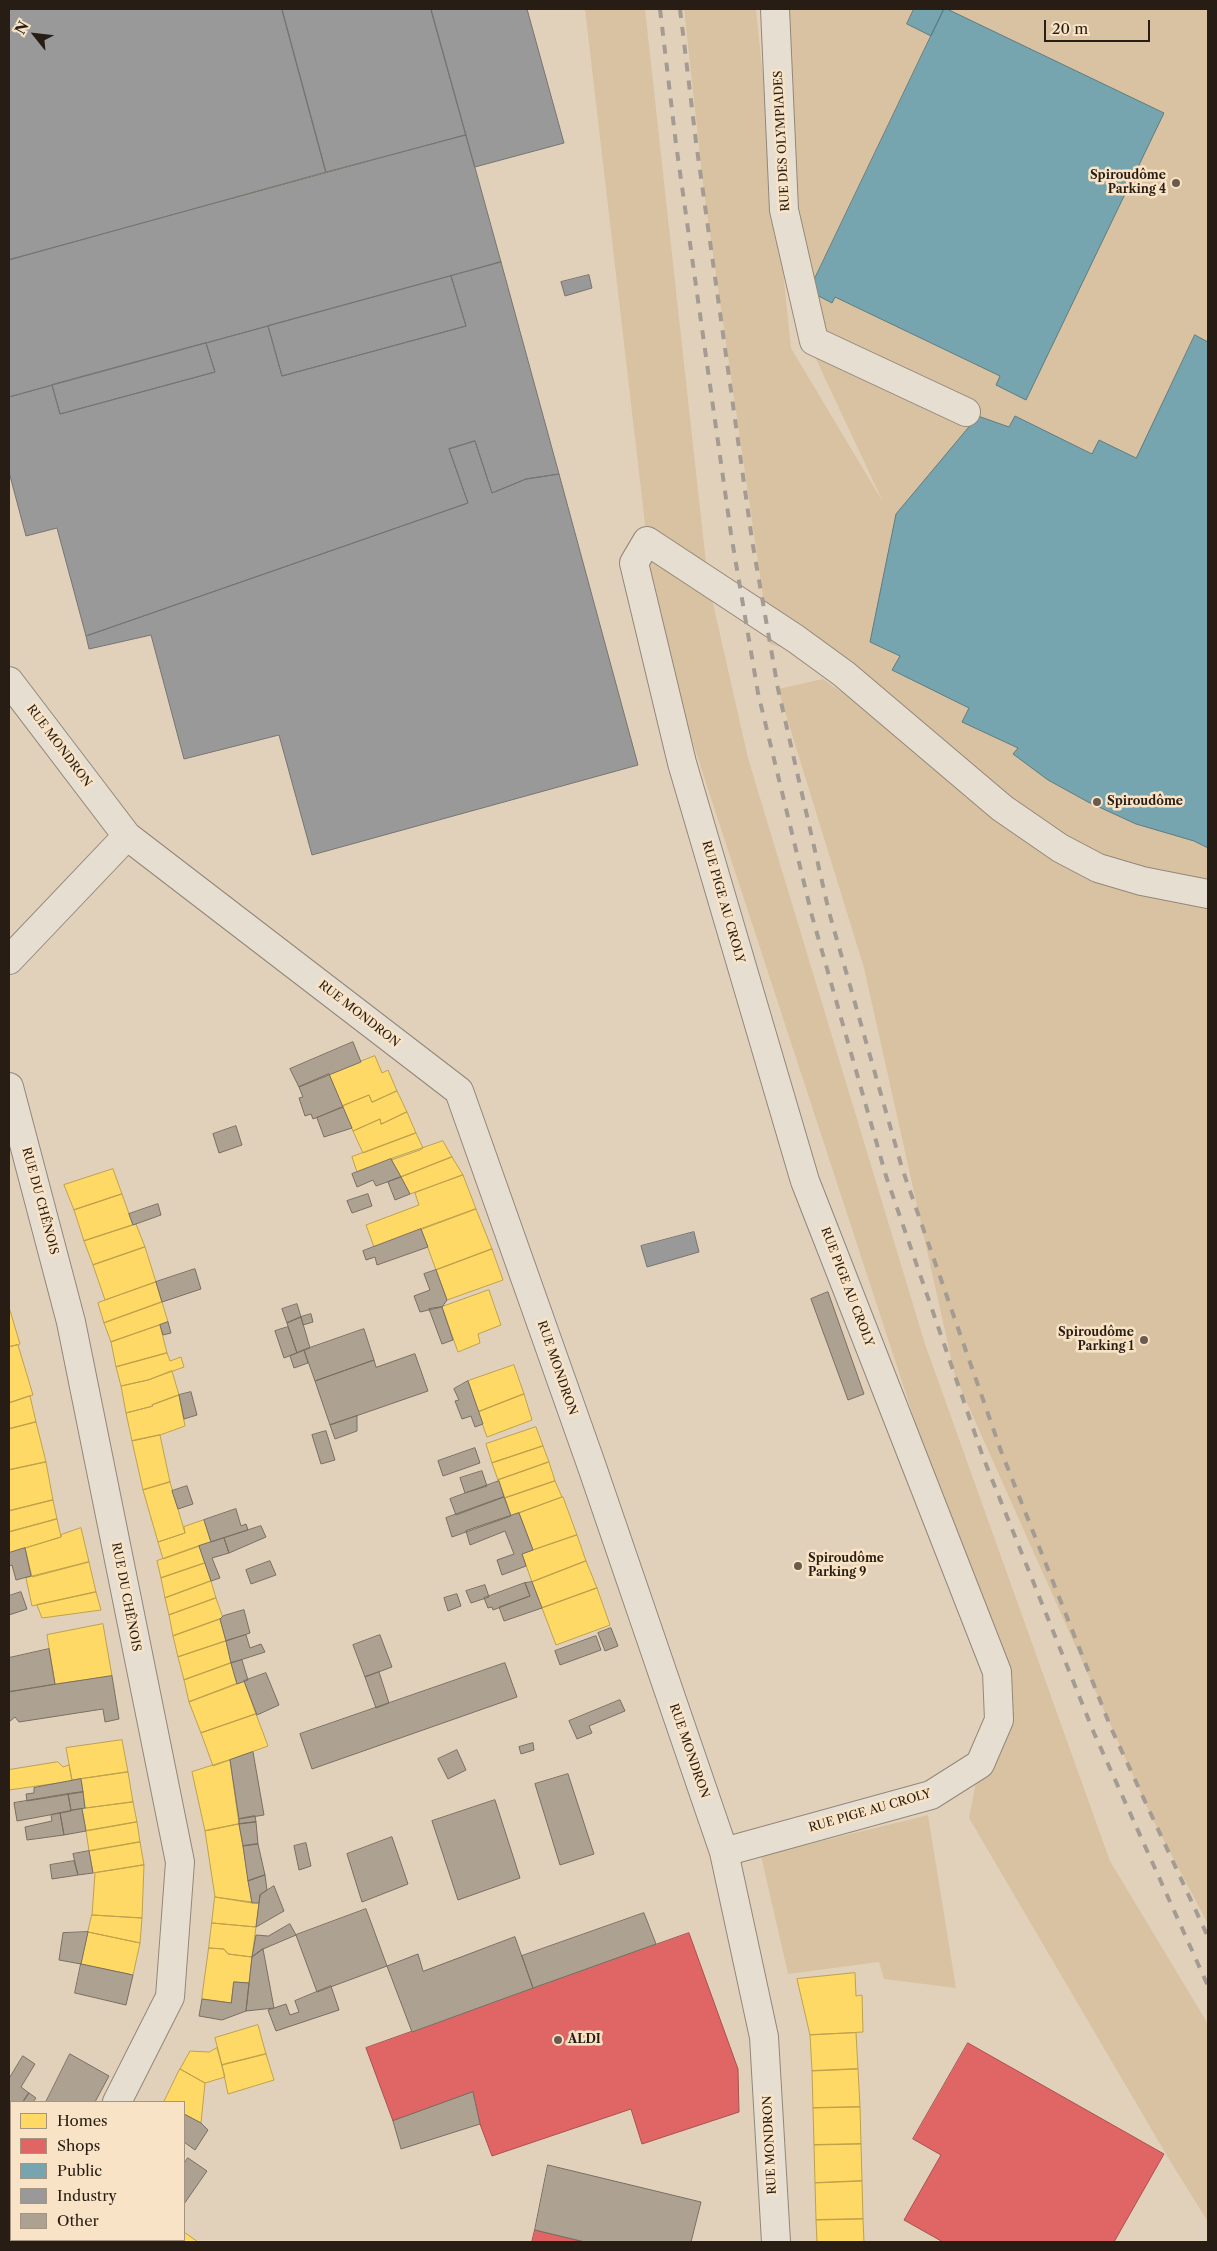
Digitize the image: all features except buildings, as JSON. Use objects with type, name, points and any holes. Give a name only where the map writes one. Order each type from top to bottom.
[{"type":"street","name":"RUE DES OLYMPIADES","points":[[775,9],[784,210],[814,341],[966,412]]},
{"type":"street","name":"RUE PIGE AU CROLY","points":[[724,1852],[931,1795],[980,1764],[999,1720],[997,1672],[805,1181],[682,763],[634,563],[647,541],[796,639],[844,674],[1002,808],[1060,848],[1098,868],[1142,881],[1208,894]]},
{"type":"street","name":"RUE MONDRON","points":[[9,681],[127,836],[459,1091],[591,1464],[724,1852],[764,2037],[776,2242]]},
{"type":"street","points":[[9,960],[127,836]]},
{"type":"street","name":"RUE DU CHÊNOIS","points":[[9,1086],[71,1322],[180,1862],[170,1996],[118,2101]]},
{"type":"shaded area","points":[[585,9],[645,9],[708,581],[748,758],[925,1344],[1110,1861],[1208,2024],[1208,2222],[1170,2161],[969,1818],[997,1672],[634,563],[647,541]]},
{"type":"shaded area","name":"Spiroudôme","points":[[684,9],[756,9],[791,348],[883,502],[808,342],[770,9],[1208,9],[1208,1924],[1152,1818],[955,1376],[864,968],[778,689],[823,679],[895,730],[855,666],[770,644],[704,192]]},
{"type":"shaded area","points":[[928,1815],[956,1988],[884,1979],[879,1962],[788,1974],[761,1856]]},
{"type":"railway","points":[[660,9],[676,144],[731,534],[758,693],[812,916],[886,1176],[983,1457],[1094,1733],[1208,1986]]},
{"type":"railway","points":[[680,9],[696,142],[752,540],[778,689],[829,912],[902,1168],[1001,1451],[1111,1728],[1208,1937]]},
{"type":"place","name":"Spiroudôme Parking 4","points":[[1176,183]]},
{"type":"place","name":"Spiroudôme","points":[[1097,802]]},
{"type":"place","name":"Spiroudôme Parking 1","points":[[1144,1340]]},
{"type":"place","name":"Spiroudôme Parking 9","points":[[798,1566]]},
{"type":"place","name":"ALDI","points":[[558,2040]]}]
